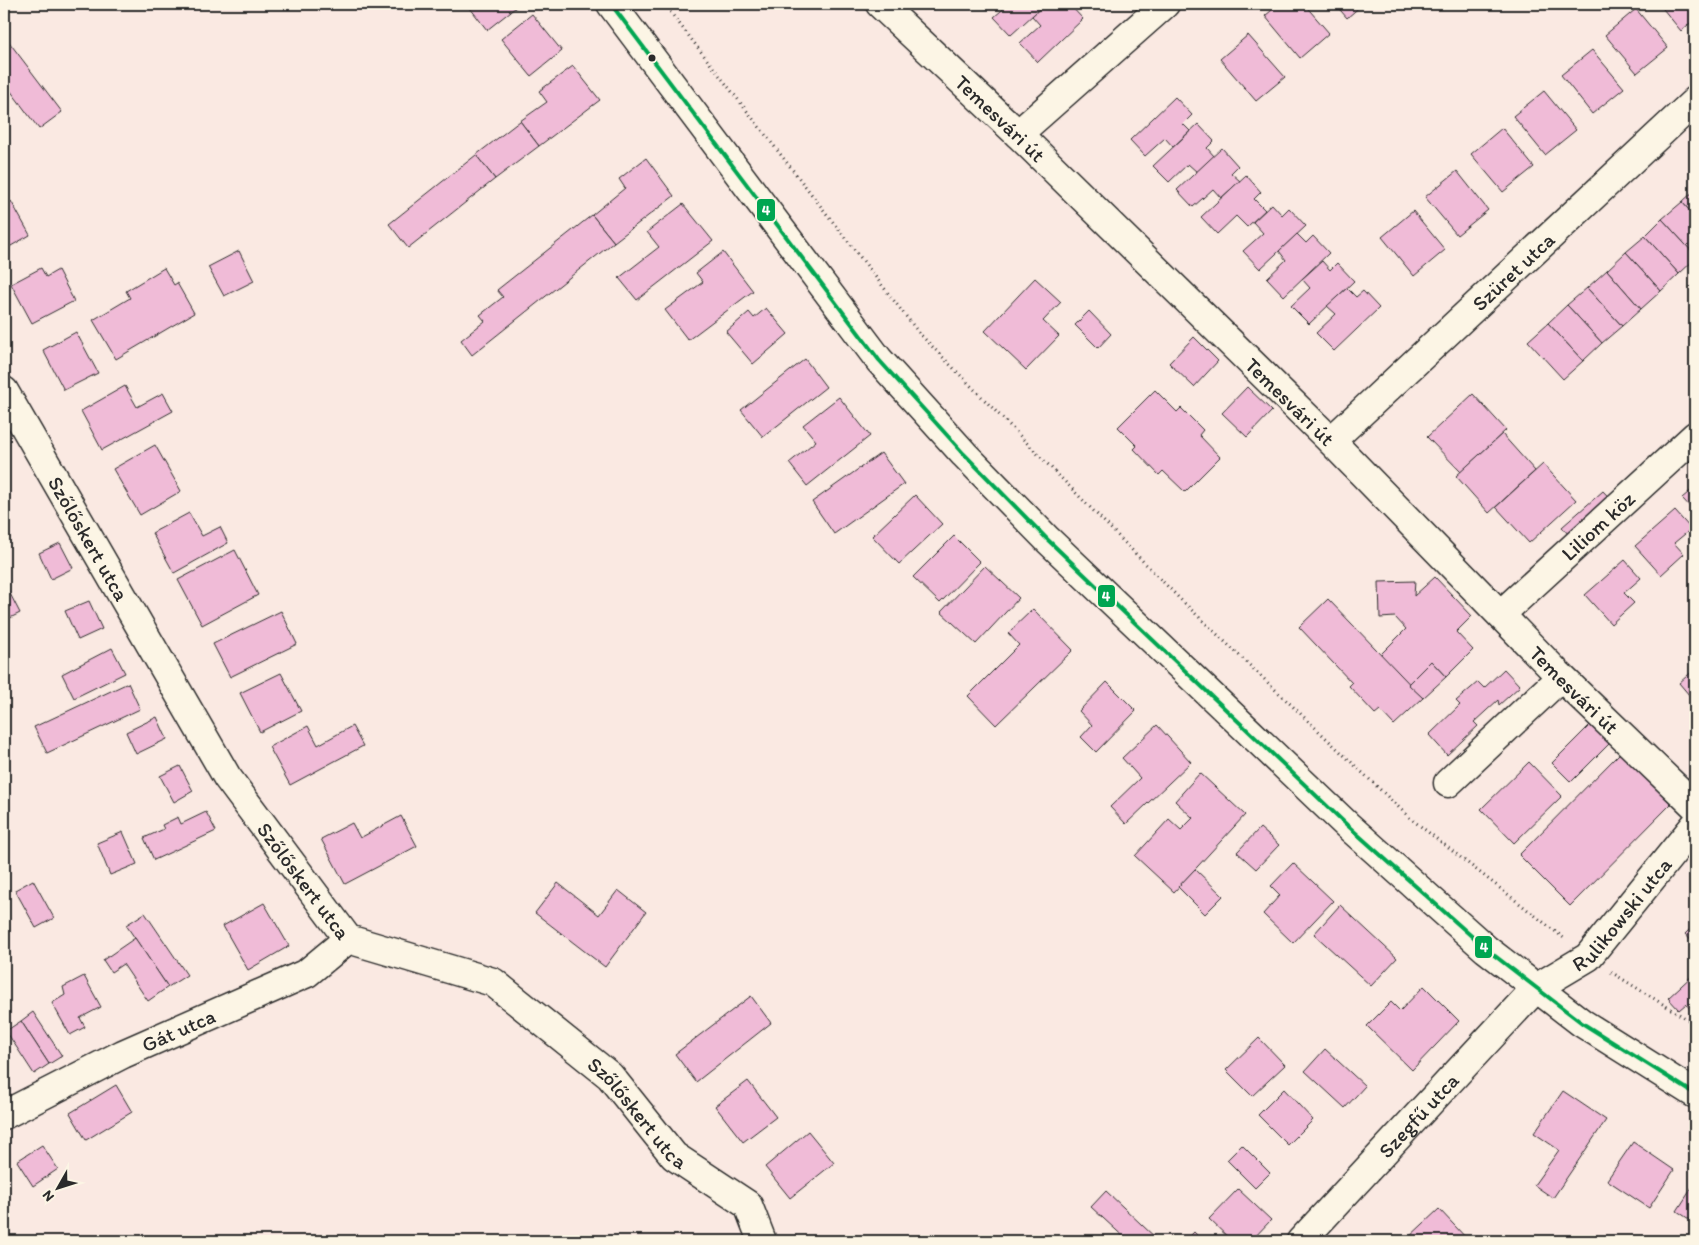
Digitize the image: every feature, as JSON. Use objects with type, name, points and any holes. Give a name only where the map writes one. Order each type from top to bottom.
[{"type":"street","points":[[611,4],[879,360],[964,454],[1048,540],[1347,826],[1486,949],[1582,1023],[1695,1094]]},
{"type":"street","name":"Temesvári út","points":[[880,4],[1018,134],[1331,441],[1561,677],[1695,806]]},
{"type":"street","points":[[1018,134],[1165,4]]},
{"type":"street","name":"Szüret utca","points":[[1331,441],[1695,101]]},
{"type":"street","name":"Szőlőskert utca","points":[[4,391],[227,777],[348,939],[493,982],[610,1076],[674,1156],[748,1204],[762,1241]]},
{"type":"street","name":"Liliom köz","points":[[1501,614],[1695,436]]},
{"type":"street","points":[[1448,783],[1561,677]]},
{"type":"street","name":"Rulikowski utca","points":[[1536,988],[1588,957],[1695,825]]},
{"type":"street","name":"Gát utca","points":[[4,1115],[123,1054],[306,973],[348,939]]},
{"type":"street","name":"Szegfű utca","points":[[1301,1241],[1536,988]]},
{"type":"path","points":[[664,4],[919,333],[1179,598],[1410,818],[1588,957],[1695,1024]]},
{"type":"building","points":[[467,4],[520,4],[487,30]]},
{"type":"building","points":[[981,4],[991,4],[986,9]]},
{"type":"building","points":[[1009,4],[1045,4],[1011,35],[994,17]]},
{"type":"building","points":[[1045,4],[1056,4],[1059,7],[1063,4],[1069,4],[1083,19],[1038,62],[1020,43],[1040,25],[1032,16]]},
{"type":"building","points":[[1279,4],[1304,4],[1329,33],[1300,58],[1265,16]]},
{"type":"building","points":[[1335,4],[1363,4],[1347,18]]},
{"type":"building","points":[[1659,4],[1695,4],[1695,19],[1681,31]]},
{"type":"building","points":[[1636,9],[1668,48],[1637,73],[1605,35]]},
{"type":"building","points":[[532,14],[562,51],[531,76],[501,39]]},
{"type":"building","points":[[1248,35],[1285,77],[1256,101],[1220,59]]},
{"type":"building","points":[[6,38],[62,112],[39,129],[4,82],[4,40]]},
{"type":"building","points":[[1592,50],[1624,88],[1592,114],[1561,75]]},
{"type":"building","points":[[573,66],[600,100],[539,146],[520,121],[547,102],[539,91]]},
{"type":"building","points":[[1544,91],[1576,130],[1545,155],[1513,116]]},
{"type":"building","points":[[1175,97],[1192,115],[1183,124],[1190,131],[1173,147],[1165,138],[1145,156],[1130,140]]},
{"type":"building","points":[[520,121],[539,146],[495,179],[476,155]]},
{"type":"building","points":[[1198,124],[1214,141],[1207,148],[1214,156],[1197,172],[1188,164],[1169,182],[1153,166]]},
{"type":"building","points":[[1502,128],[1534,167],[1503,192],[1471,154]]},
{"type":"building","points":[[1222,148],[1238,166],[1231,173],[1240,181],[1221,198],[1213,189],[1193,207],[1177,190]]},
{"type":"building","points":[[476,155],[495,179],[408,248],[389,224]]},
{"type":"building","points":[[646,158],[674,196],[614,242],[592,215],[625,188],[619,179]]},
{"type":"building","points":[[1457,171],[1488,210],[1457,235],[1425,197]]},
{"type":"building","points":[[1246,175],[1261,192],[1254,199],[1265,210],[1247,227],[1236,216],[1217,234],[1201,217]]},
{"type":"building","points":[[1695,190],[1695,217],[1682,202]]},
{"type":"building","points":[[11,201],[30,235],[4,250],[4,205]]},
{"type":"building","points":[[1682,202],[1695,217],[1695,255],[1662,219]]},
{"type":"building","points":[[683,204],[713,241],[637,300],[619,278],[659,247],[647,232]]},
{"type":"building","points":[[1272,204],[1282,215],[1289,208],[1306,226],[1260,269],[1243,251],[1263,233],[1253,222]]},
{"type":"building","points":[[1413,211],[1445,250],[1414,276],[1382,237]]},
{"type":"building","points":[[592,215],[614,242],[472,355],[461,340],[485,321],[480,315],[503,297],[497,290]]},
{"type":"building","points":[[1662,219],[1695,255],[1695,259],[1679,274],[1645,236]]},
{"type":"building","points":[[1297,234],[1306,243],[1313,236],[1329,253],[1284,296],[1267,278],[1286,260],[1279,251]]},
{"type":"building","points":[[1645,236],[1679,274],[1661,291],[1626,252]]},
{"type":"building","points":[[239,251],[254,281],[224,296],[208,267]]},
{"type":"building","points":[[723,252],[753,291],[688,340],[665,310],[703,282],[696,273]]},
{"type":"building","points":[[1626,252],[1661,291],[1641,309],[1607,270]]},
{"type":"building","points":[[1322,261],[1330,270],[1337,263],[1354,281],[1309,324],[1291,306],[1310,288],[1302,279]]},
{"type":"building","points":[[41,268],[46,277],[58,270],[74,301],[32,323],[11,284]]},
{"type":"building","points":[[164,268],[174,285],[177,283],[194,313],[116,359],[93,320],[130,298],[126,291]]},
{"type":"building","points":[[1607,270],[1641,309],[1622,326],[1587,288]]},
{"type":"building","points":[[1035,278],[1061,302],[1043,321],[1059,336],[1026,370],[985,331]]},
{"type":"building","points":[[1347,288],[1356,297],[1363,291],[1379,308],[1334,351],[1316,333],[1336,314],[1327,306]]},
{"type":"building","points":[[1587,288],[1622,326],[1602,343],[1567,305]]},
{"type":"building","points":[[1567,305],[1602,343],[1583,361],[1548,323]]},
{"type":"building","points":[[766,308],[788,334],[753,364],[726,332],[749,312],[754,318]]},
{"type":"building","points":[[1089,311],[1111,334],[1098,348],[1075,325]]},
{"type":"building","points":[[1548,323],[1583,361],[1563,379],[1528,341]]},
{"type":"building","points":[[76,332],[98,373],[64,390],[43,350]]},
{"type":"building","points":[[1194,337],[1218,361],[1194,387],[1169,363]]},
{"type":"building","points":[[805,359],[826,387],[763,437],[741,410]]},
{"type":"building","points":[[125,386],[137,407],[163,393],[173,411],[102,450],[81,411]]},
{"type":"building","points":[[1247,387],[1272,411],[1247,437],[1222,413]]},
{"type":"building","points":[[1155,390],[1177,412],[1181,408],[1203,430],[1199,435],[1220,457],[1185,492],[1163,471],[1159,475],[1134,449],[1137,446],[1118,427]]},
{"type":"building","points":[[1473,394],[1506,430],[1461,472],[1427,437]]},
{"type":"building","points":[[839,397],[870,436],[807,486],[789,463],[816,441],[803,425]]},
{"type":"building","points":[[1502,434],[1535,471],[1489,513],[1456,476]]},
{"type":"building","points":[[155,445],[181,491],[140,515],[113,469]]},
{"type":"building","points":[[881,453],[904,484],[834,534],[812,502]]},
{"type":"building","points":[[1543,464],[1576,500],[1529,543],[1496,507]]},
{"type":"building","points":[[1695,487],[1695,512],[1682,498]]},
{"type":"building","points":[[1603,491],[1616,505],[1575,542],[1562,527]]},
{"type":"building","points":[[915,495],[942,524],[899,564],[872,536]]},
{"type":"building","points":[[1675,511],[1691,529],[1674,543],[1684,554],[1661,575],[1635,546]]},
{"type":"building","points":[[189,513],[202,536],[220,527],[228,543],[174,573],[152,533]]},
{"type":"building","points":[[954,536],[980,562],[940,603],[913,577]]},
{"type":"building","points":[[60,543],[73,568],[51,579],[39,553]]},
{"type":"building","points":[[235,550],[258,595],[202,625],[178,580]]},
{"type":"building","points":[[1625,560],[1641,578],[1624,593],[1634,603],[1611,624],[1585,595]]},
{"type":"building","points":[[985,566],[1019,598],[976,644],[941,612]]},
{"type":"building","points":[[1435,577],[1472,616],[1456,632],[1473,650],[1446,677],[1431,661],[1408,684],[1380,655],[1406,629],[1395,617],[1380,618],[1379,582],[1415,581],[1414,596]]},
{"type":"building","points":[[4,582],[20,613],[4,621]]},
{"type":"building","points":[[1328,599],[1423,698],[1394,725],[1380,710],[1375,714],[1349,686],[1352,683],[1299,627]]},
{"type":"building","points":[[89,601],[102,629],[78,640],[65,611]]},
{"type":"building","points":[[1033,609],[1073,650],[996,725],[968,696],[1019,645],[1008,633]]},
{"type":"building","points":[[281,611],[297,644],[230,677],[213,644]]},
{"type":"building","points":[[112,648],[125,673],[74,698],[62,674]]},
{"type":"building","points":[[1431,661],[1446,677],[1423,698],[1408,684]]},
{"type":"building","points":[[1504,669],[1520,686],[1499,705],[1498,700],[1474,722],[1478,726],[1447,755],[1429,735],[1460,705],[1456,701],[1478,682],[1484,688]]},
{"type":"building","points":[[1695,669],[1695,702],[1679,683]]},
{"type":"building","points":[[281,673],[301,711],[260,732],[240,693]]},
{"type":"building","points":[[1107,682],[1136,711],[1096,752],[1081,737],[1092,725],[1079,711]]},
{"type":"building","points":[[128,683],[140,709],[47,753],[34,727]]},
{"type":"building","points":[[157,717],[167,739],[136,754],[126,732]]},
{"type":"building","points":[[1157,725],[1191,762],[1126,824],[1110,807],[1140,778],[1122,758]]},
{"type":"building","points":[[1590,725],[1609,744],[1571,782],[1552,763]]},
{"type":"building","points":[[308,726],[318,745],[352,726],[363,746],[290,785],[269,747]]},
{"type":"building","points":[[1620,753],[1671,804],[1570,906],[1519,855]]},
{"type":"building","points":[[1529,762],[1562,796],[1514,843],[1481,809]]},
{"type":"building","points":[[180,766],[193,791],[174,802],[160,776]]},
{"type":"building","points":[[1200,773],[1245,815],[1174,892],[1135,856],[1169,819],[1181,830],[1193,818],[1175,801]]},
{"type":"building","points":[[206,812],[216,831],[154,860],[144,838],[164,829],[162,825],[178,817],[181,824]]},
{"type":"building","points":[[401,816],[417,846],[345,884],[321,839],[352,823],[360,838]]},
{"type":"building","points":[[1260,828],[1279,845],[1256,869],[1237,852]]},
{"type":"building","points":[[123,832],[137,864],[110,875],[97,843]]},
{"type":"building","points":[[1293,863],[1333,901],[1293,943],[1263,914],[1280,895],[1271,886]]},
{"type":"building","points":[[1195,869],[1223,896],[1205,914],[1178,887]]},
{"type":"building","points":[[33,880],[54,918],[36,928],[15,890]]},
{"type":"building","points":[[558,883],[599,915],[618,890],[646,912],[605,967],[535,913]]},
{"type":"building","points":[[264,903],[289,946],[248,970],[223,926]]},
{"type":"building","points":[[1340,905],[1397,958],[1371,986],[1314,934]]},
{"type":"building","points":[[145,913],[187,975],[168,987],[126,925]]},
{"type":"building","points":[[1695,924],[1695,945],[1685,934]]},
{"type":"building","points":[[135,938],[168,987],[148,1001],[123,964],[111,972],[103,960]]},
{"type":"building","points":[[1695,973],[1695,1015],[1686,1004],[1679,1010],[1668,998]]},
{"type":"building","points":[[84,976],[101,1007],[80,1018],[85,1027],[70,1035],[52,1003],[65,995],[63,987]]},
{"type":"building","points":[[1424,986],[1459,1021],[1412,1070],[1367,1026],[1391,1002],[1400,1011]]},
{"type":"building","points":[[751,996],[771,1023],[696,1082],[675,1054]]},
{"type":"building","points":[[33,1012],[62,1056],[49,1064],[21,1021]]},
{"type":"building","points":[[21,1021],[49,1064],[34,1074],[6,1031]]},
{"type":"building","points":[[1259,1038],[1285,1065],[1252,1096],[1226,1070]]},
{"type":"building","points":[[1325,1049],[1365,1086],[1345,1108],[1305,1071]]},
{"type":"building","points":[[748,1081],[776,1117],[743,1142],[715,1106]]},
{"type":"building","points":[[116,1085],[132,1112],[86,1140],[70,1113]]},
{"type":"building","points":[[1284,1089],[1313,1120],[1288,1145],[1258,1115]]},
{"type":"building","points":[[1563,1091],[1606,1120],[1553,1198],[1534,1185],[1559,1150],[1534,1133]]},
{"type":"building","points":[[808,1131],[834,1163],[790,1198],[765,1167]]},
{"type":"building","points":[[1633,1142],[1674,1170],[1649,1208],[1607,1180]]},
{"type":"building","points":[[42,1145],[58,1169],[33,1186],[17,1161]]},
{"type":"building","points":[[1242,1145],[1270,1173],[1255,1188],[1227,1160]]},
{"type":"building","points":[[1695,1183],[1695,1223],[1677,1211]]},
{"type":"building","points":[[1238,1189],[1271,1220],[1251,1241],[1232,1241],[1209,1219]]},
{"type":"building","points":[[4,1191],[8,1199],[4,1202]]},
{"type":"building","points":[[1106,1191],[1159,1241],[1128,1241],[1091,1207]]},
{"type":"building","points":[[1439,1209],[1469,1241],[1409,1241],[1407,1239]]},
{"type":"building","points":[[1194,1232],[1203,1241],[1185,1241]]},
{"type":"building","points":[[858,1237],[860,1241],[847,1241]]},
{"type":"transit line","name":"4","points":[[611,4],[879,360],[964,454],[1048,540],[1347,825],[1486,949],[1582,1023],[1695,1094]]}]
